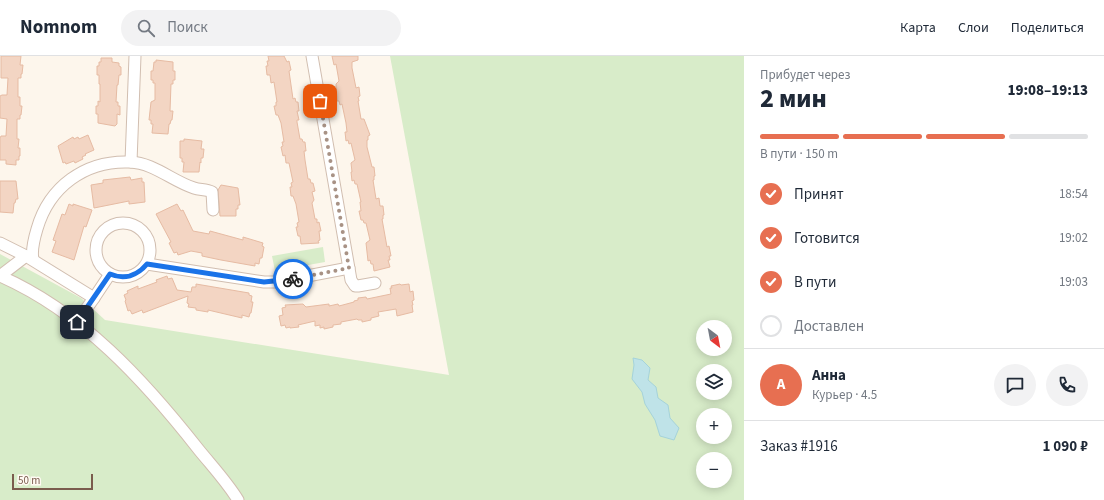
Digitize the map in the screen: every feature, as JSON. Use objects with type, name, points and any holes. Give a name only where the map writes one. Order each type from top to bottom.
[{"type":"street","points":[[131,162],[135,56]]},
{"type":"street","points":[[312,56],[351,280],[355,286],[375,284]]},
{"type":"street","points":[[0,276],[30,258],[34,238],[44,209],[52,196],[66,182],[82,171],[98,165],[116,162],[131,162],[161,171],[193,188],[212,192],[213,210]]},
{"type":"street","points":[[127,222],[133,224],[143,230],[147,235],[151,249],[147,264],[138,273],[129,277],[121,277],[110,274],[104,269],[98,260],[96,245],[102,232],[114,224],[127,222]]},
{"type":"street","points":[[0,243],[30,258],[94,298]]},
{"type":"street","points":[[147,264],[264,282],[276,282],[349,268]]},
{"type":"street","points":[[77,322],[110,274]]},
{"type":"street","points":[[0,276],[18,284],[68,314],[115,354],[177,422],[238,500]]},
{"type":"green space","points":[[390,56],[744,56],[744,500],[0,500],[0,254],[81,298],[105,320],[449,375]]},
{"type":"green space","points":[[323,247],[325,262],[275,271],[272,256]]},
{"type":"water","points":[[633,358],[642,360],[650,368],[648,380],[656,387],[658,398],[668,405],[670,418],[679,428],[674,440],[660,436],[655,420],[645,404],[642,392],[632,379],[634,365]]},
{"type":"building","points":[[1,56],[21,56],[20,65],[23,65],[21,78],[18,78],[18,97],[20,97],[20,106],[22,106],[20,119],[17,119],[17,139],[19,139],[18,148],[20,148],[20,156],[19,160],[16,160],[16,165],[6,164],[6,160],[0,160],[0,138],[1,136],[6,136],[7,119],[0,118],[0,96],[7,95],[8,78],[1,78]]},
{"type":"building","points":[[268,56],[284,56],[287,62],[289,61],[293,99],[295,98],[296,102],[298,102],[299,111],[297,111],[299,120],[297,120],[297,122],[300,139],[305,142],[306,151],[304,151],[308,179],[310,179],[311,183],[313,183],[315,191],[312,192],[314,200],[312,203],[315,219],[317,219],[317,223],[319,222],[321,231],[319,231],[319,243],[301,244],[300,236],[298,236],[296,227],[298,227],[297,223],[299,222],[296,204],[293,196],[291,196],[290,187],[292,187],[291,183],[293,182],[289,163],[286,163],[285,155],[283,156],[281,147],[283,146],[282,142],[284,142],[281,123],[278,115],[276,115],[274,106],[276,106],[277,102],[274,82],[271,83],[270,75],[267,75],[266,66],[268,66],[267,61],[269,61]]},
{"type":"building","points":[[332,56],[358,56],[358,60],[352,62],[352,68],[356,88],[359,87],[360,96],[358,97],[358,101],[361,119],[364,119],[370,135],[368,136],[367,140],[367,147],[372,167],[374,167],[375,176],[373,180],[376,199],[379,198],[380,206],[383,206],[384,215],[382,219],[387,247],[389,246],[391,256],[389,256],[390,260],[388,260],[390,267],[374,271],[373,264],[371,264],[370,260],[368,261],[366,243],[370,240],[366,223],[361,220],[359,211],[361,211],[361,202],[357,184],[355,184],[354,180],[352,181],[351,163],[355,160],[351,143],[349,144],[348,140],[346,141],[345,132],[347,132],[342,104],[340,105],[339,101],[337,101],[336,84],[339,81],[336,64],[334,65]]},
{"type":"building","points":[[101,58],[112,58],[112,62],[119,63],[119,66],[121,67],[121,75],[119,75],[117,85],[116,102],[118,102],[118,106],[120,106],[120,115],[117,114],[117,124],[115,126],[98,123],[98,114],[96,114],[96,106],[98,106],[98,101],[100,102],[100,84],[99,75],[97,75],[97,66],[99,66],[99,62],[101,62]]},
{"type":"building","points":[[156,60],[173,62],[173,71],[175,71],[175,80],[173,80],[173,84],[171,84],[170,111],[173,111],[168,134],[152,133],[153,124],[151,124],[151,120],[149,120],[151,102],[155,100],[155,83],[151,80],[151,71],[153,71],[154,62],[156,62]]},
{"type":"building","points":[[88,135],[94,150],[85,154],[86,155],[82,157],[83,159],[75,163],[74,161],[66,164],[65,162],[63,163],[58,146],[73,137],[74,139],[78,137],[79,139]]},
{"type":"building","points":[[184,139],[202,141],[201,149],[204,149],[199,172],[183,172],[184,162],[182,162],[182,158],[180,158],[180,141],[184,141]]},
{"type":"building","points":[[130,177],[131,180],[142,178],[142,182],[144,182],[145,202],[129,204],[129,201],[94,208],[91,185],[103,183],[103,180]]},
{"type":"building","points":[[0,181],[16,181],[18,199],[16,199],[14,203],[13,213],[0,212]]},
{"type":"building","points":[[221,185],[238,188],[240,205],[238,205],[238,209],[236,209],[236,216],[220,216],[218,190]]},
{"type":"building","points":[[69,204],[92,210],[86,227],[84,226],[74,260],[52,252],[56,241],[53,240],[62,214],[65,215]]},
{"type":"building","points":[[177,204],[181,211],[183,210],[193,231],[209,234],[210,231],[243,240],[243,237],[263,243],[262,246],[264,247],[262,258],[260,258],[259,264],[255,263],[255,266],[221,260],[202,256],[202,253],[191,251],[178,255],[177,252],[174,253],[169,243],[171,242],[156,214]]},
{"type":"building","points":[[167,276],[168,279],[172,278],[177,290],[191,292],[192,287],[196,287],[196,284],[249,293],[249,295],[252,296],[251,302],[253,302],[251,313],[249,317],[242,315],[242,318],[208,310],[208,312],[196,310],[196,308],[188,307],[188,296],[143,313],[142,310],[132,314],[130,310],[128,311],[124,295],[128,293],[127,291],[138,286],[138,289],[157,282],[156,280]]},
{"type":"building","points":[[409,284],[410,292],[413,291],[413,312],[397,316],[396,309],[378,312],[379,316],[371,318],[371,320],[362,322],[362,320],[357,319],[341,322],[341,324],[333,325],[333,327],[324,329],[324,327],[320,328],[320,325],[315,326],[315,321],[298,325],[299,327],[286,328],[285,325],[281,326],[279,316],[283,315],[282,308],[286,307],[285,305],[303,304],[306,307],[338,304],[339,306],[354,302],[358,300],[358,298],[366,297],[367,299],[391,294],[391,286]]},
{"type":"way so far","points":[[293,279],[349,268],[320,101]]},
{"type":"route","points":[[77,322],[110,274],[121,277],[129,277],[138,273],[147,264],[264,282],[276,282],[293,279]]}]
